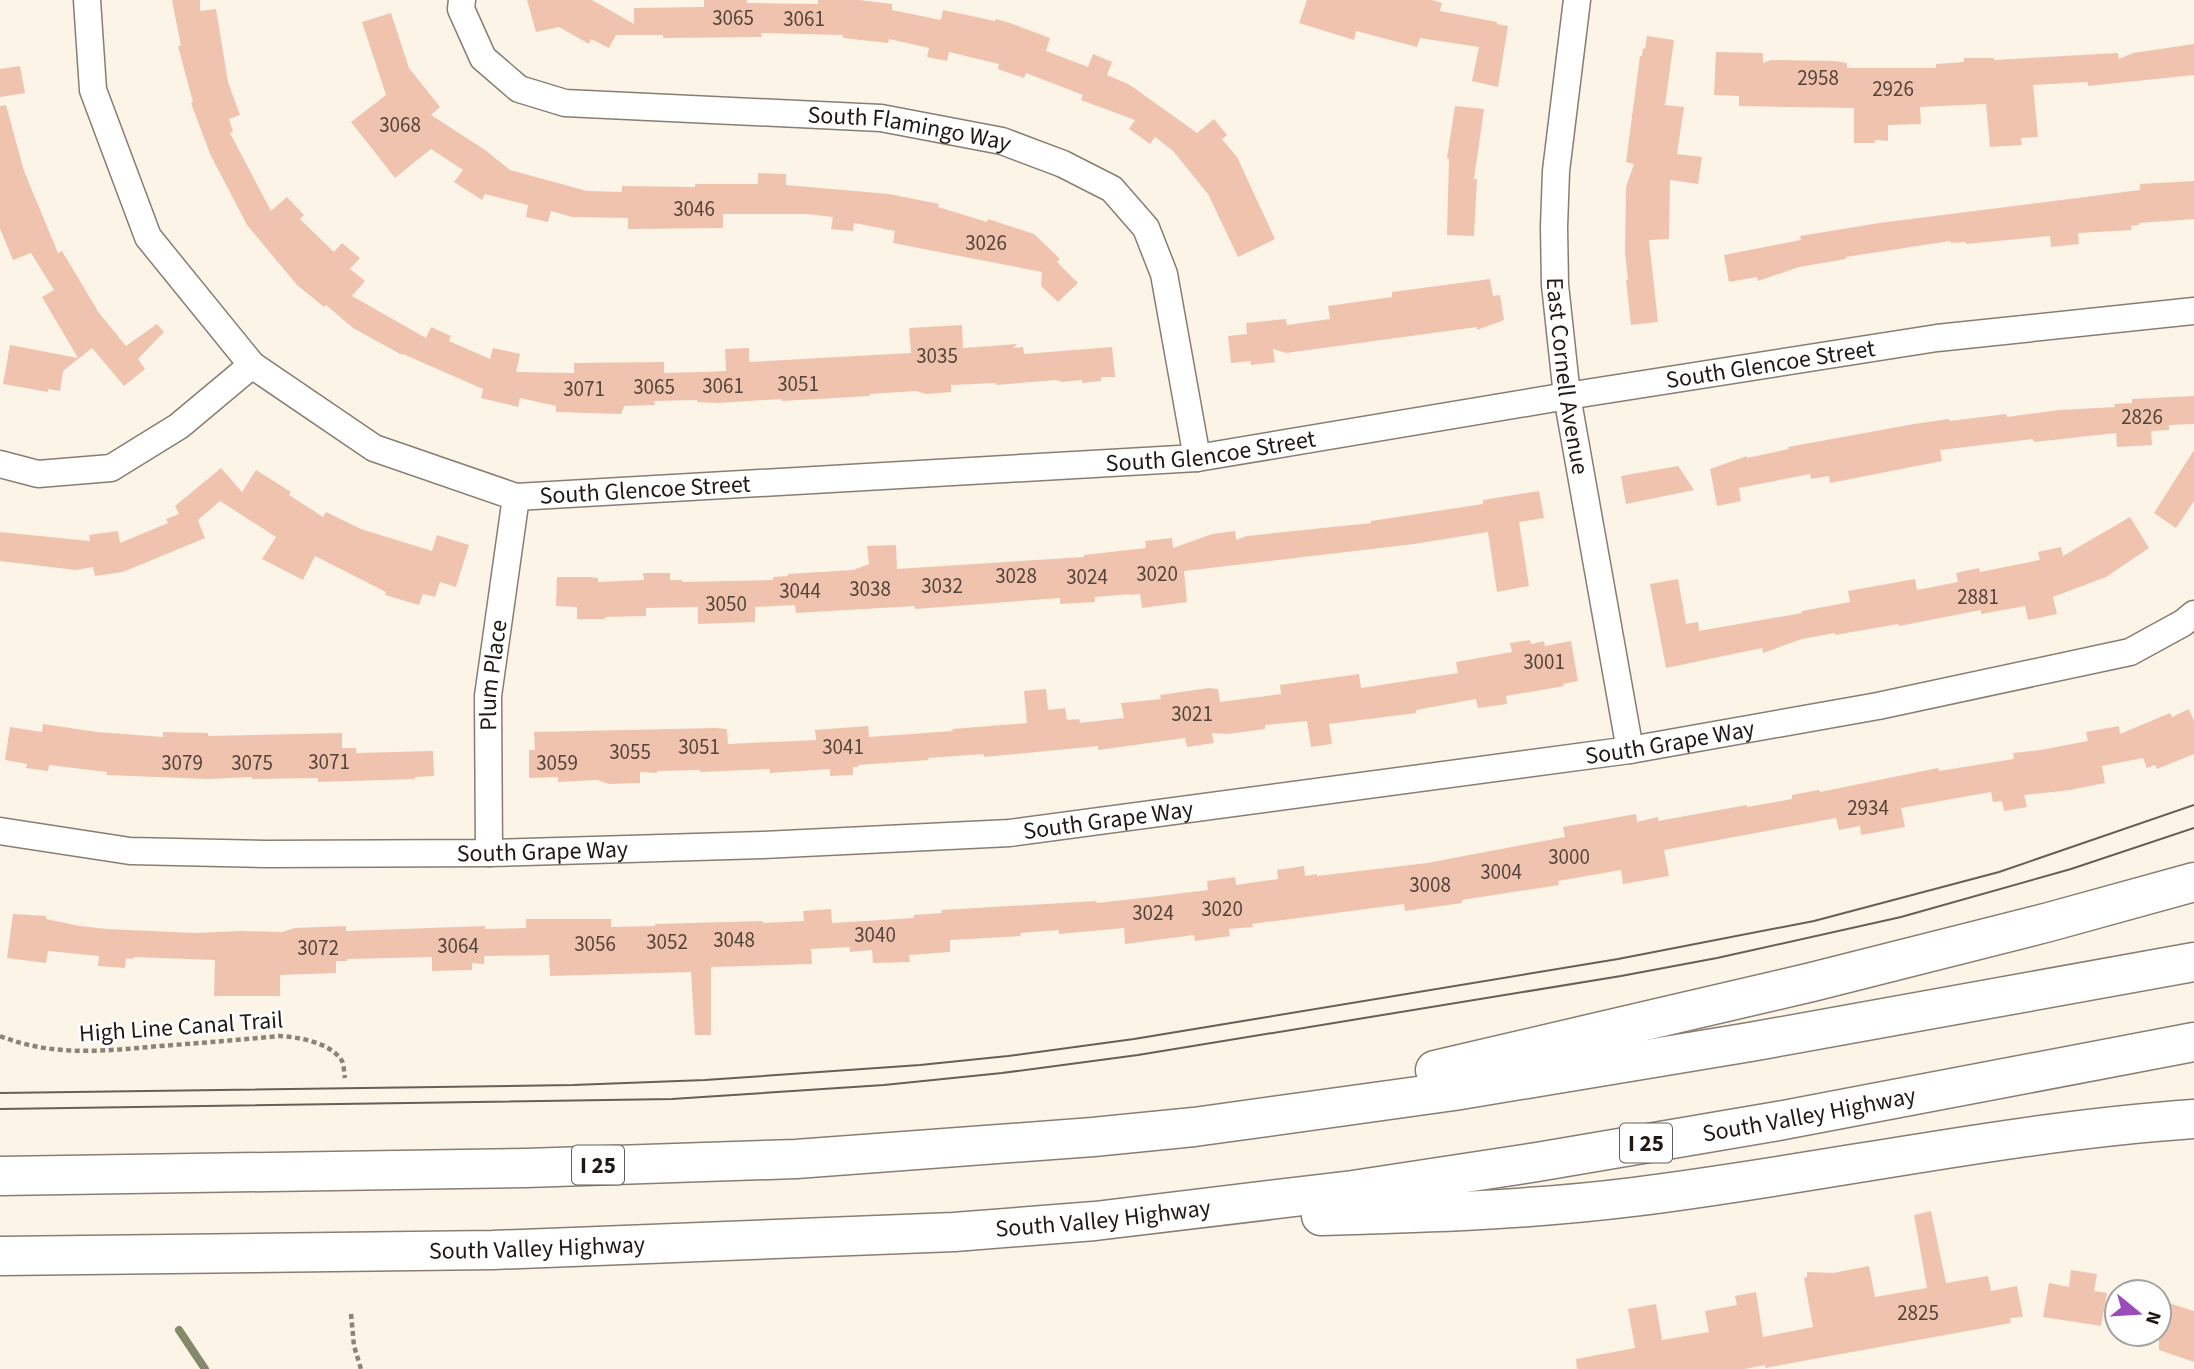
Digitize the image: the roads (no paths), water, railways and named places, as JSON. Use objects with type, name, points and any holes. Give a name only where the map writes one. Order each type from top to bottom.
[{"type":"highway","points":[[1194,1127],[1812,982],[2194,882]]},
{"type":"highway","name":"I 25","points":[[0,1176],[526,1168],[796,1159],[1194,1127],[1454,1091],[1750,1042],[2194,961]]},
{"type":"highway","name":"South Valley Highway","points":[[0,1256],[507,1250],[954,1232],[1094,1221],[1353,1190],[1537,1162],[1778,1121],[2194,1042]]},
{"type":"highway","points":[[1094,1221],[1446,1212],[1550,1206],[1630,1198],[1980,1144],[2194,1119]]},
{"type":"street","name":"South Glencoe Street","points":[[87,0],[93,90],[148,237],[252,365],[374,448],[516,498],[1197,458],[1937,338],[2194,312]]},
{"type":"street","name":"South Flamingo Way","points":[[462,0],[461,9],[483,58],[519,89],[565,103],[881,118],[1002,141],[1063,164],[1112,189],[1146,228],[1164,274],[1197,458]]},
{"type":"street","name":"East Cornell Avenue","points":[[1577,0],[1559,139],[1554,227],[1557,313],[1567,396],[1630,750]]},
{"type":"street","points":[[0,464],[38,474],[111,468],[179,426],[252,365]]},
{"type":"street","name":"Plum Place","points":[[489,853],[488,696],[516,498]]},
{"type":"street","name":"South Grape Way","points":[[0,831],[130,851],[265,854],[489,853],[1010,833],[1630,750],[1878,706],[2130,652],[2183,623],[2194,614]]},
{"type":"waterway","points":[[179,1330],[205,1369]]},
{"type":"tram line","points":[[0,1093],[573,1085],[705,1080],[1008,1056],[1134,1039],[1618,959],[1814,921],[1999,872],[2194,805]]},
{"type":"tram line","points":[[0,1109],[672,1099],[884,1085],[1002,1073],[1138,1055],[1717,958],[1901,917],[2071,869],[2194,828]]}]
